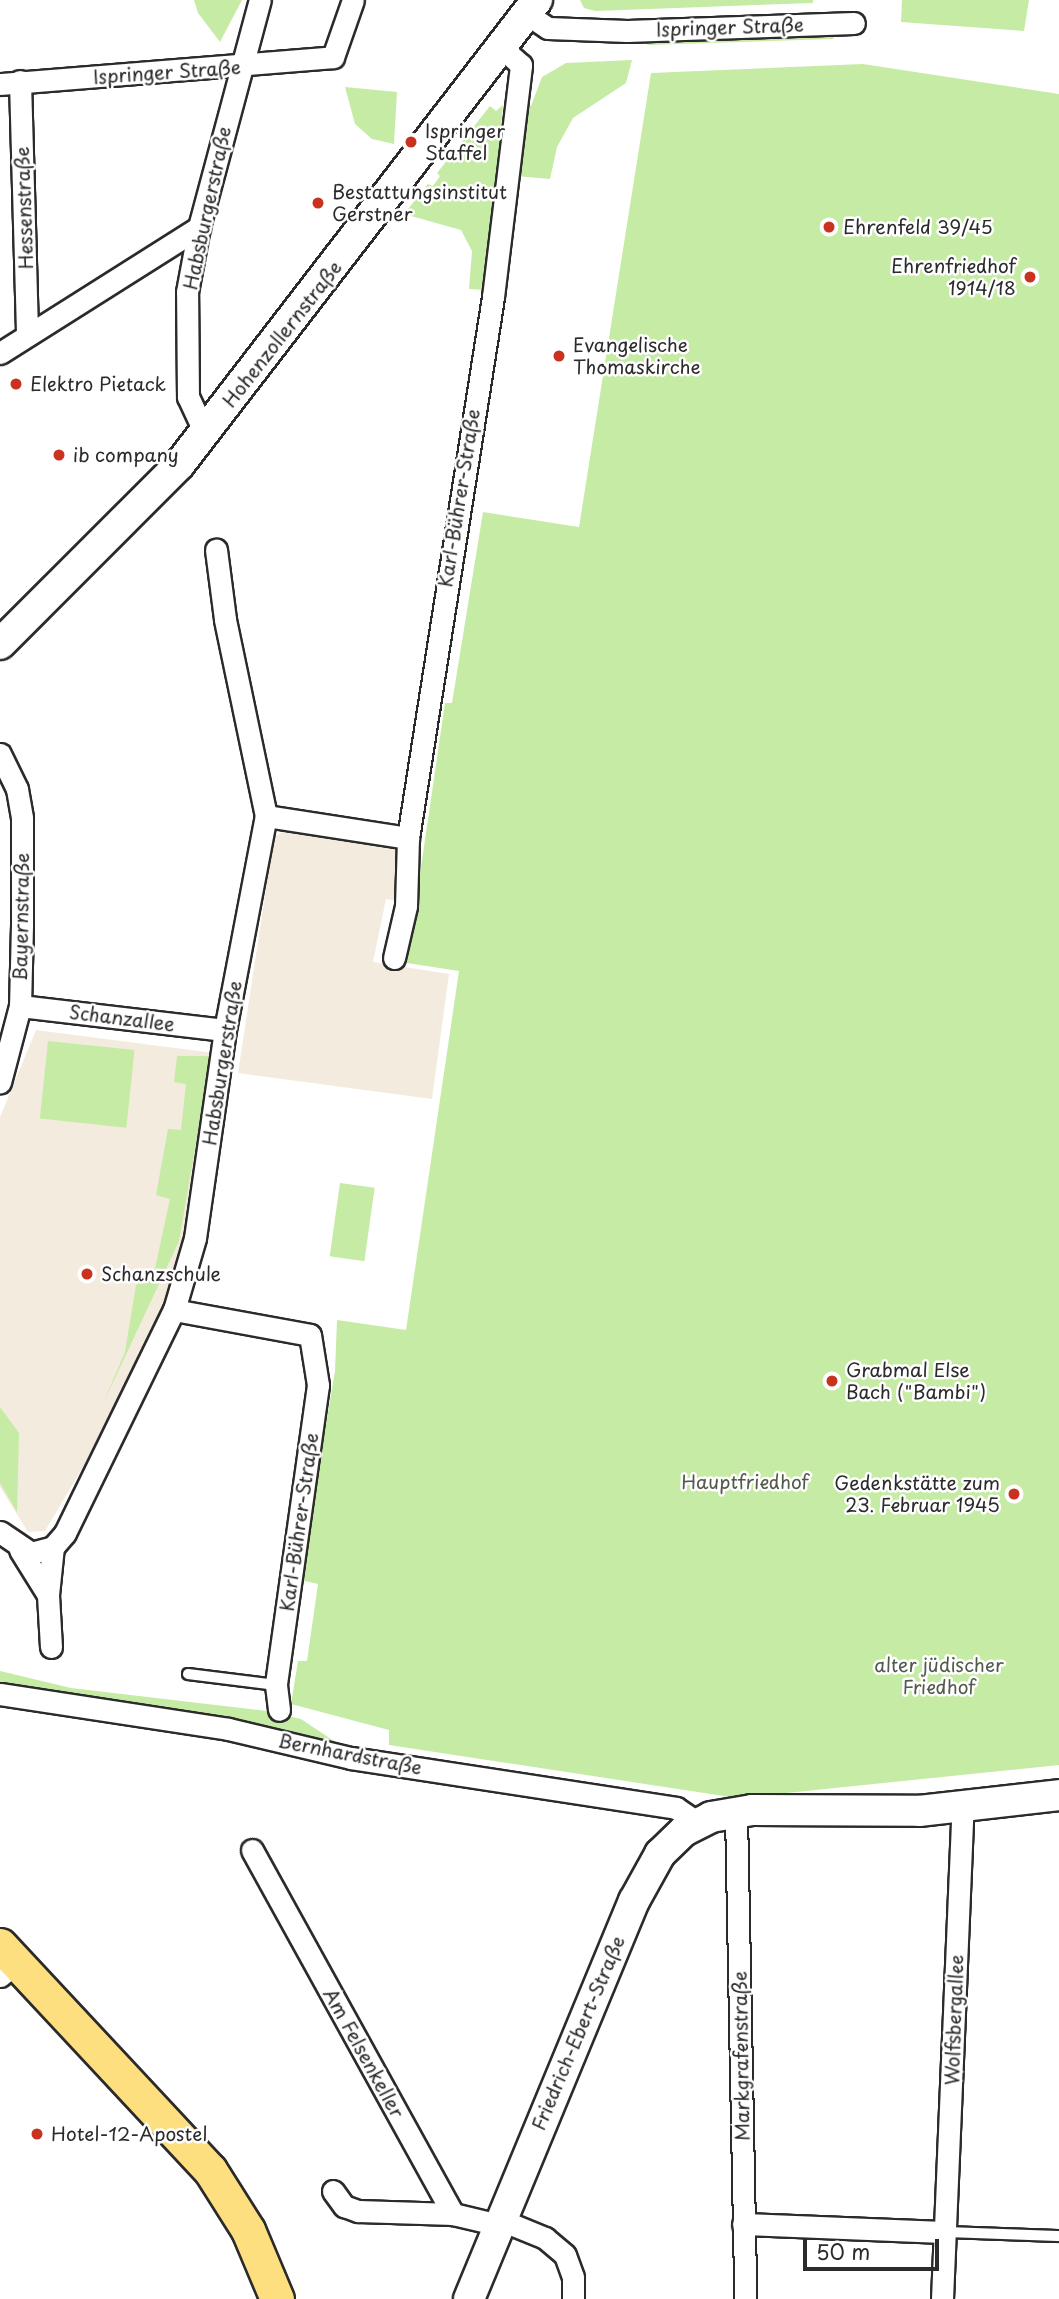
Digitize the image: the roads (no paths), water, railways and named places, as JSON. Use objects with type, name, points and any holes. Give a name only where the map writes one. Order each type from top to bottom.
[{"type":"main road","name":"Hohenzollernstraße","points":[[0,644],[179,465],[532,7]]},
{"type":"main road","points":[[736,1812],[963,1808],[1059,1795]]},
{"type":"main road","name":"Friedrich-Ebert-Straße","points":[[469,2299],[646,1874],[671,1842],[697,1822],[736,1812]]},
{"type":"main road","points":[[5,1961],[210,2170],[248,2230],[277,2299]]},
{"type":"street","name":"Habsburgerstraße","points":[[204,431],[190,405],[185,343],[187,292],[199,227],[239,67],[260,0]]},
{"type":"street","name":"Ispringer Straße","points":[[10,83],[239,67],[333,57],[352,0]]},
{"type":"street","name":"Ispringer Straße","points":[[532,7],[548,28],[626,31],[854,23]]},
{"type":"street","name":"Karl-Bührer-Straße","points":[[394,958],[406,906],[408,838],[493,298],[521,65],[501,47]]},
{"type":"street","name":"Hessenstraße","points":[[10,83],[27,335]]},
{"type":"street","points":[[0,353],[199,227]]},
{"type":"street","name":"Habsburgerstraße","points":[[51,1647],[48,1595],[53,1547],[65,1533],[174,1310],[195,1238],[225,1030],[266,816],[225,619],[216,550]]},
{"type":"street","name":"Bayernstraße","points":[[0,754],[17,789],[22,818],[20,1006],[0,1082]]},
{"type":"street","points":[[266,816],[408,838]]},
{"type":"street","name":"Schanzallee","points":[[20,1006],[225,1030]]},
{"type":"street","name":"Karl-Bührer-Straße","points":[[174,1310],[310,1335],[318,1385],[276,1685],[279,1710]]},
{"type":"street","points":[[0,1532],[20,1550],[48,1595]]},
{"type":"street","points":[[20,1550],[42,1553],[53,1547]]},
{"type":"street","name":"Bernhardstraße","points":[[0,1694],[228,1730],[351,1758],[676,1808],[697,1822]]},
{"type":"street","name":"Wolfsbergallee","points":[[942,2299],[963,1808]]},
{"type":"street","name":"Markgrafenstraße","points":[[736,1812],[745,2299]]},
{"type":"street","name":"Am Felsenkeller","points":[[252,1850],[453,2214]]},
{"type":"street","points":[[333,2190],[345,2206],[358,2211],[453,2214],[500,2222],[545,2238],[565,2255],[573,2277],[573,2299]]},
{"type":"street","points":[[743,2224],[945,2232]]},
{"type":"lane","points":[[188,1674],[276,1685]]},
{"type":"lane","points":[[945,2232],[1059,2236]]},
{"type":"place","name":"Ispringer Staffel","points":[[411,142]]},
{"type":"place","name":"Bestattungsinstitut Gerstner","points":[[318,203]]},
{"type":"place","name":"Ehrenfeld 39/45","points":[[829,227]]},
{"type":"place","name":"Ehrenfriedhof 1914/18","points":[[1030,277]]},
{"type":"place","name":"Evangelische Thomaskirche","points":[[559,356]]},
{"type":"place","name":"Elektro Pietack","points":[[16,384]]},
{"type":"place","name":"ib company","points":[[59,455]]},
{"type":"place","name":"Schanzschule","points":[[87,1274]]},
{"type":"place","name":"Grabmal Else Bach (\"Bambi\")","points":[[832,1381]]},
{"type":"place","name":"Gedenkstätte zum 23. Februar 1945","points":[[1014,1494]]},
{"type":"place","name":"Hotel-12-Apostel","points":[[37,2134]]},
{"type":"park label","name":"Hauptfriedhof","points":[[745,1482]]},
{"type":"park label","name":"alter jüdischer Friedhof","points":[[939,1676]]}]
